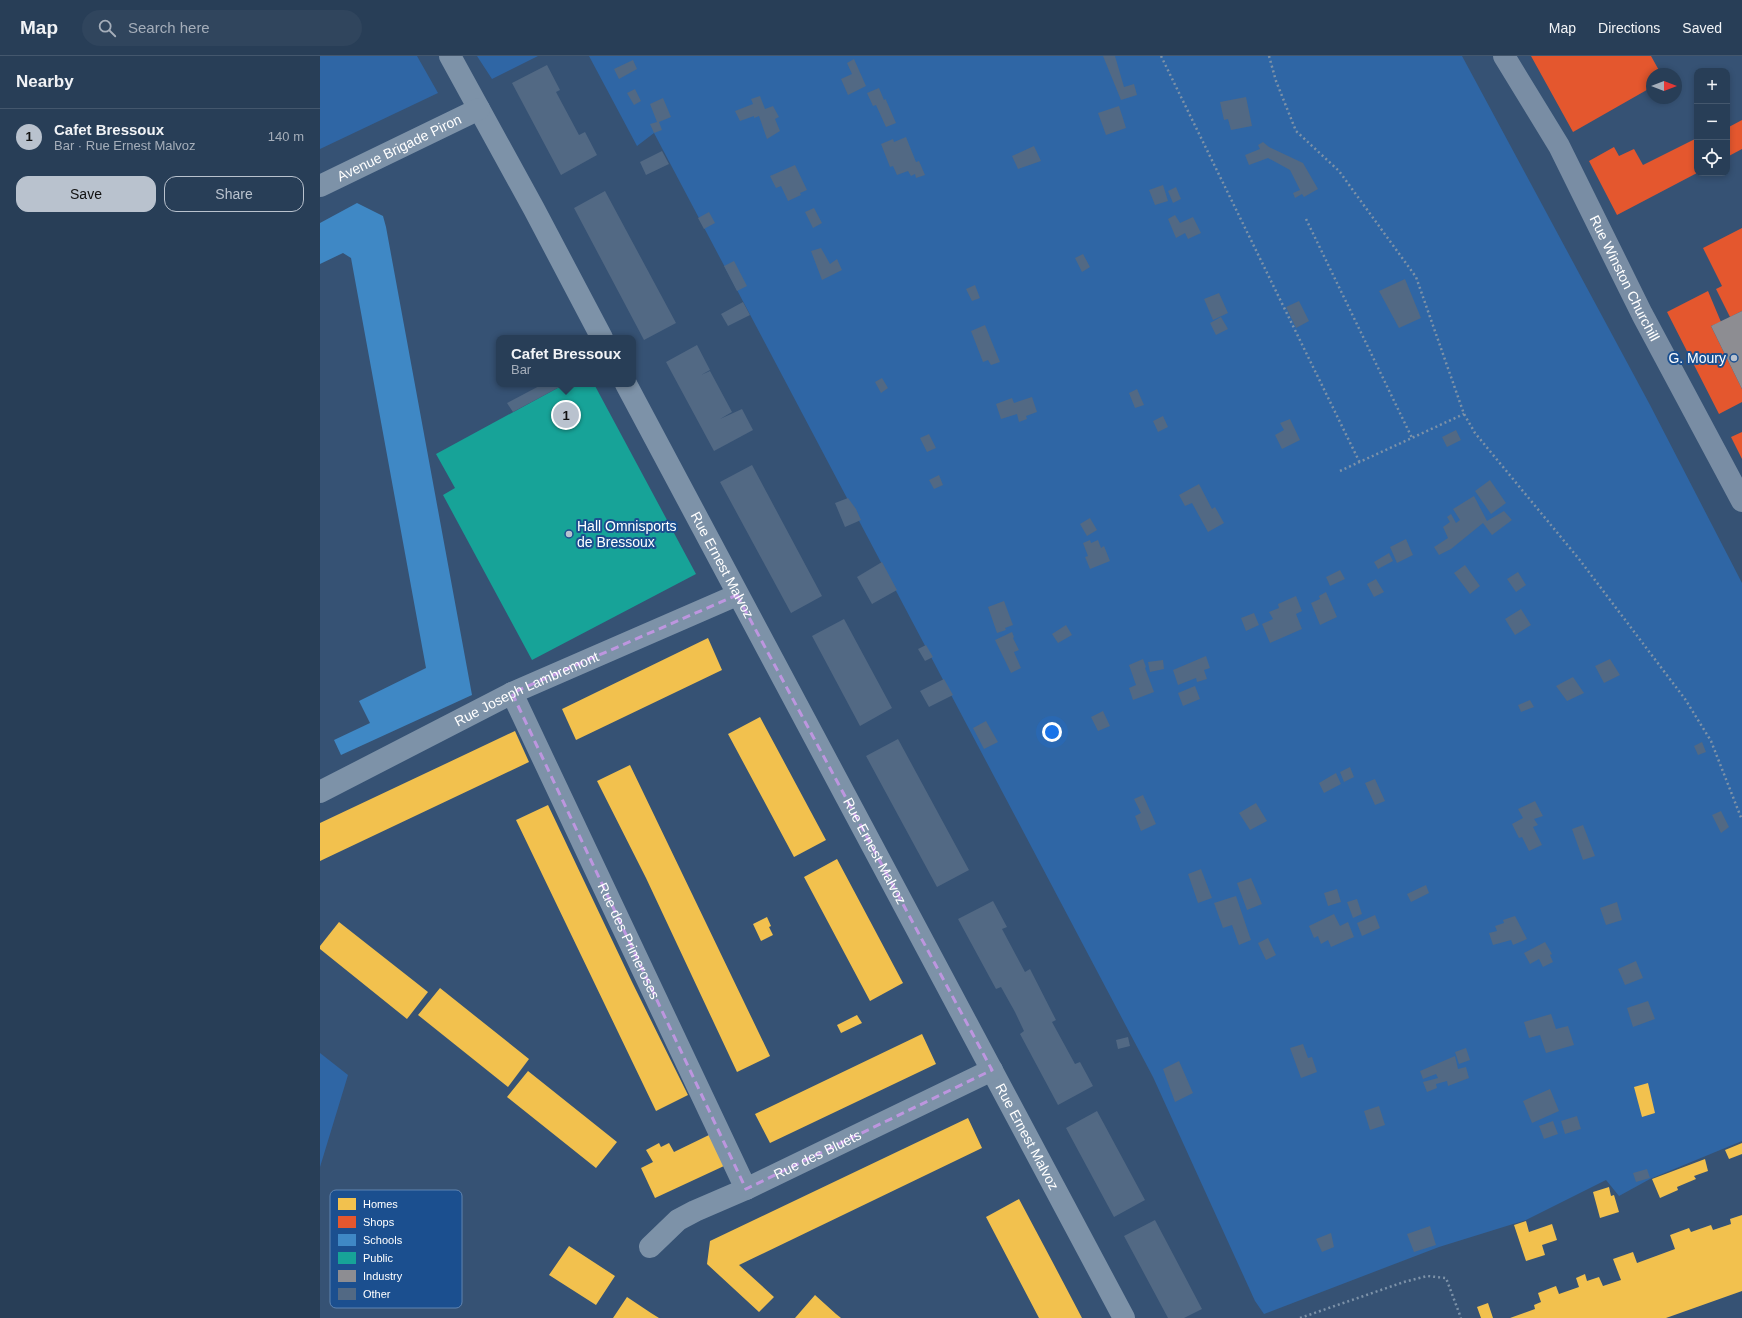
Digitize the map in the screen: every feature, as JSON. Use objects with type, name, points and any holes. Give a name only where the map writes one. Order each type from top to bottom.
[{"type":"main road","name":"Rue Winston Churchill","points":[[1504,56],[1559,146],[1642,314],[1742,501]]},
{"type":"street","points":[[450,56],[534,209],[600,335]]},
{"type":"street","name":"Avenue Brigade Piron","points":[[320,186],[479,109]]},
{"type":"street","name":"Rue Ernest Malvoz","points":[[628,387],[1124,1318]]},
{"type":"street","name":"Rue Joseph Lambremont","points":[[320,792],[512,693],[738,595]]},
{"type":"street","name":"Rue des Primeroses","points":[[512,693],[746,1189]]},
{"type":"street","name":"Rue des Bluets","points":[[650,1247],[678,1220],[695,1210],[746,1189],[992,1070]]},
{"type":"path","points":[[1161,56],[1360,463]]},
{"type":"path","points":[[1269,56],[1276,81],[1296,131],[1339,171],[1416,277],[1464,414],[1475,433],[1579,559],[1685,699],[1711,741],[1742,820]]},
{"type":"path","points":[[1306,219],[1412,438]]},
{"type":"path","points":[[1340,471],[1464,414]]},
{"type":"path","points":[[1300,1318],[1404,1282],[1427,1276],[1446,1278],[1461,1318]]},
{"type":"highlighted area","points":[[737,595],[992,1070],[746,1189],[512,693]]},
{"type":"shaded area","points":[[320,56],[417,56],[438,93],[320,149]]},
{"type":"shaded area","points":[[477,56],[538,56],[492,79]]},
{"type":"shaded area","points":[[589,56],[1462,56],[1650,405],[1742,583],[1742,1141],[1650,1179],[1619,1196],[1606,1180],[1526,1220],[1439,1247],[1264,1314],[1255,1301],[1153,1077],[654,133],[637,146]]},
{"type":"shaded area","points":[[320,1053],[348,1075],[320,1167]]},
{"type":"building: Homes","points":[[708,638],[722,670],[576,740],[562,709]]},
{"type":"building: Homes","points":[[760,717],[826,840],[794,857],[728,734]]},
{"type":"building: Homes","points":[[515,731],[529,762],[320,861],[320,823]]},
{"type":"building: Homes","points":[[630,765],[770,1056],[737,1072],[646,878],[597,781]]},
{"type":"building: Homes","points":[[548,805],[632,982],[688,1095],[656,1111],[516,820]]},
{"type":"building: Homes","points":[[837,859],[903,983],[870,1001],[804,877]]},
{"type":"building: Homes","points":[[767,917],[771,926],[769,927],[773,935],[761,941],[753,924]]},
{"type":"building: Homes","points":[[339,922],[428,992],[407,1019],[320,949],[320,946]]},
{"type":"building: Homes","points":[[440,988],[529,1059],[508,1087],[418,1015]]},
{"type":"building: Homes","points":[[857,1015],[862,1023],[841,1033],[837,1025]]},
{"type":"building: Homes","points":[[922,1034],[936,1064],[770,1143],[755,1114]]},
{"type":"building: Homes","points":[[528,1071],[617,1142],[596,1168],[507,1097]]},
{"type":"building: Homes","points":[[1648,1083],[1655,1113],[1642,1117],[1634,1087]]},
{"type":"building: Homes","points":[[968,1118],[982,1148],[739,1265],[774,1297],[759,1312],[707,1264],[710,1241]]},
{"type":"building: Homes","points":[[709,1135],[724,1166],[655,1198],[641,1168],[653,1162],[646,1150],[659,1143],[661,1147],[669,1143],[674,1152]]},
{"type":"building: Homes","points":[[1742,1143],[1742,1154],[1729,1159],[1725,1150]]},
{"type":"building: Homes","points":[[1705,1159],[1708,1171],[1694,1176],[1696,1179],[1677,1187],[1678,1190],[1660,1198],[1652,1179]]},
{"type":"building: Homes","points":[[1609,1187],[1611,1196],[1614,1195],[1619,1212],[1600,1218],[1593,1192]]},
{"type":"building: Homes","points":[[1019,1199],[1082,1318],[1039,1318],[986,1217]]},
{"type":"building: Homes","points":[[1742,1215],[1742,1291],[1666,1318],[1510,1318],[1535,1309],[1534,1305],[1541,1302],[1538,1293],[1556,1286],[1559,1294],[1579,1287],[1576,1278],[1585,1274],[1587,1281],[1599,1277],[1603,1286],[1621,1280],[1613,1259],[1633,1252],[1637,1263],[1675,1249],[1670,1235],[1689,1228],[1691,1232],[1711,1225],[1713,1230],[1731,1224],[1730,1219]]},
{"type":"building: Homes","points":[[1526,1221],[1529,1232],[1552,1224],[1557,1240],[1542,1245],[1545,1255],[1526,1261],[1514,1225]]},
{"type":"building: Homes","points":[[569,1246],[615,1276],[596,1305],[549,1275]]},
{"type":"building: Homes","points":[[815,1295],[836,1314],[841,1318],[795,1318]]},
{"type":"building: Homes","points":[[627,1297],[651,1313],[659,1318],[613,1318]]},
{"type":"building: Homes","points":[[1488,1303],[1493,1318],[1481,1318],[1477,1307]]},
{"type":"building: Shops","points":[[1531,56],[1651,56],[1658,68],[1646,68],[1646,90],[1573,132]]},
{"type":"building: Shops","points":[[1742,120],[1742,149],[1730,155],[1730,140],[1730,126]]},
{"type":"building: Shops","points":[[1694,140],[1694,175],[1617,215],[1589,161],[1614,147],[1619,156],[1634,149],[1643,165]]},
{"type":"building: Shops","points":[[1742,228],[1742,311],[1730,317],[1716,289],[1722,286],[1703,248]]},
{"type":"building: Shops","points":[[1708,291],[1721,322],[1711,326],[1742,389],[1742,402],[1719,414],[1667,312]]},
{"type":"building: Shops","points":[[1742,432],[1742,459],[1731,437]]},
{"type":"building: Schools","points":[[357,203],[383,216],[386,227],[472,695],[341,755],[334,740],[370,723],[359,701],[426,668],[351,258],[343,253],[320,264],[320,223]]},
{"type":"building: Public","name":"Hall Omnisports de Bressoux","points":[[559,387],[596,387],[696,574],[532,660],[443,495],[455,488],[436,454]]},
{"type":"building: Industry","name":"G. Moury","points":[[1742,311],[1742,389],[1711,326]]},
{"type":"building: Other","points":[[1103,56],[1115,56],[1124,87],[1134,84],[1137,95],[1121,100]]},
{"type":"building: Other","points":[[854,59],[866,86],[848,95],[841,79],[852,74],[847,63]]},
{"type":"building: Other","points":[[633,60],[637,69],[619,79],[614,69]]},
{"type":"building: Other","points":[[547,65],[560,90],[556,92],[579,135],[585,132],[597,155],[561,175],[512,83]]},
{"type":"building: Other","points":[[879,88],[884,100],[886,99],[896,123],[886,127],[876,105],[873,106],[867,93]]},
{"type":"building: Other","points":[[635,89],[641,101],[634,105],[627,93]]},
{"type":"building: Other","points":[[760,96],[765,109],[773,106],[779,117],[775,119],[780,131],[767,139],[759,116],[754,118],[754,116],[740,121],[735,111],[753,104],[751,99]]},
{"type":"building: Other","points":[[1246,97],[1252,126],[1231,130],[1228,119],[1224,120],[1220,102]]},
{"type":"building: Other","points":[[663,98],[671,117],[659,122],[662,130],[654,133],[650,124],[657,122],[650,104]]},
{"type":"building: Other","points":[[1119,106],[1126,128],[1106,135],[1098,113]]},
{"type":"building: Other","points":[[906,137],[916,162],[919,161],[925,175],[916,178],[915,174],[911,176],[908,171],[897,175],[893,166],[890,167],[881,144],[893,139],[894,142]]},
{"type":"building: Other","points":[[1263,142],[1269,147],[1303,163],[1318,189],[1304,197],[1302,194],[1295,198],[1293,193],[1300,190],[1290,170],[1268,158],[1249,165],[1245,155],[1260,149],[1258,145]]},
{"type":"building: Other","points":[[1034,146],[1041,161],[1018,169],[1012,156]]},
{"type":"building: Other","points":[[662,151],[669,164],[646,175],[640,162]]},
{"type":"building: Other","points":[[795,165],[807,190],[800,193],[801,195],[788,201],[781,186],[776,188],[770,176]]},
{"type":"building: Other","points":[[1163,185],[1168,201],[1155,205],[1149,190]]},
{"type":"building: Other","points":[[1176,187],[1181,199],[1173,203],[1168,191]]},
{"type":"building: Other","points":[[605,191],[676,323],[644,340],[574,208]]},
{"type":"building: Other","points":[[814,208],[822,223],[813,228],[805,212]]},
{"type":"building: Other","points":[[709,212],[715,223],[704,229],[698,218]]},
{"type":"building: Other","points":[[1175,215],[1180,223],[1193,217],[1201,233],[1188,239],[1185,233],[1176,238],[1168,219]]},
{"type":"building: Other","points":[[821,248],[830,264],[837,259],[842,270],[822,280],[811,251]]},
{"type":"building: Other","points":[[1083,254],[1090,267],[1082,272],[1075,258]]},
{"type":"building: Other","points":[[734,261],[747,286],[737,291],[724,266]]},
{"type":"building: Other","points":[[1405,279],[1421,318],[1399,328],[1379,291]]},
{"type":"building: Other","points":[[975,285],[980,298],[972,301],[966,289]]},
{"type":"building: Other","points":[[1219,293],[1228,313],[1213,320],[1204,299]]},
{"type":"building: Other","points":[[1299,301],[1309,321],[1296,328],[1286,307]]},
{"type":"building: Other","points":[[743,302],[750,315],[728,326],[721,314]]},
{"type":"building: Other","points":[[1221,317],[1228,329],[1216,335],[1210,323]]},
{"type":"building: Other","points":[[985,325],[1000,362],[991,365],[988,360],[983,362],[971,331]]},
{"type":"building: Other","points":[[697,345],[710,370],[701,375],[710,371],[732,412],[720,419],[742,409],[753,430],[714,451],[666,362]]},
{"type":"building: Other","points":[[882,378],[888,388],[881,393],[875,382]]},
{"type":"building: Other","points":[[537,387],[559,387],[513,412],[507,403]]},
{"type":"building: Other","points":[[1137,389],[1144,405],[1135,408],[1129,393]]},
{"type":"building: Other","points":[[1032,397],[1037,412],[1026,416],[1027,419],[1019,422],[1017,414],[1001,419],[996,404],[1012,398],[1014,403]]},
{"type":"building: Other","points":[[1163,416],[1168,427],[1158,432],[1153,421]]},
{"type":"building: Other","points":[[1290,419],[1300,440],[1282,449],[1275,435],[1284,430],[1280,423]]},
{"type":"building: Other","points":[[1456,430],[1461,440],[1447,447],[1442,437]]},
{"type":"building: Other","points":[[929,434],[936,448],[927,452],[920,438]]},
{"type":"building: Other","points":[[752,465],[822,596],[791,613],[720,482]]},
{"type":"building: Other","points":[[939,475],[943,485],[934,489],[929,480]]},
{"type":"building: Other","points":[[1490,480],[1506,503],[1491,514],[1475,491]]},
{"type":"building: Other","points":[[1199,484],[1212,509],[1215,507],[1224,523],[1208,532],[1192,503],[1185,506],[1179,495]]},
{"type":"building: Other","points":[[1474,496],[1487,521],[1504,511],[1512,520],[1492,535],[1483,523],[1451,549],[1439,555],[1434,547],[1448,538],[1443,527],[1450,522],[1447,517],[1451,514],[1456,523],[1460,520],[1453,509]]},
{"type":"building: Other","points":[[848,498],[856,509],[861,520],[845,527],[835,503]]},
{"type":"building: Other","points":[[1090,518],[1097,530],[1087,536],[1080,524]]},
{"type":"building: Other","points":[[1406,539],[1413,555],[1397,563],[1390,547]]},
{"type":"building: Other","points":[[1090,540],[1091,543],[1098,540],[1101,548],[1104,546],[1110,561],[1090,569],[1085,557],[1088,556],[1083,543]]},
{"type":"building: Other","points":[[1389,553],[1393,561],[1378,569],[1374,562]]},
{"type":"building: Other","points":[[882,562],[897,590],[872,604],[857,577]]},
{"type":"building: Other","points":[[1465,565],[1480,586],[1470,594],[1454,573]]},
{"type":"building: Other","points":[[1340,570],[1345,579],[1330,586],[1326,577]]},
{"type":"building: Other","points":[[1518,572],[1526,585],[1516,592],[1507,579]]},
{"type":"building: Other","points":[[1376,579],[1384,592],[1374,597],[1367,584]]},
{"type":"building: Other","points":[[1326,592],[1337,617],[1320,625],[1311,603],[1320,599],[1319,596]]},
{"type":"building: Other","points":[[1296,596],[1302,611],[1296,614],[1302,629],[1270,643],[1262,624],[1273,619],[1269,612],[1279,608],[1278,604]]},
{"type":"building: Other","points":[[1004,601],[1013,625],[1005,628],[1006,630],[997,633],[988,607]]},
{"type":"building: Other","points":[[1521,609],[1531,625],[1515,635],[1505,619]]},
{"type":"building: Other","points":[[1254,613],[1259,625],[1246,631],[1241,618]]},
{"type":"building: Other","points":[[844,619],[892,708],[860,726],[812,636]]},
{"type":"building: Other","points":[[1066,625],[1072,635],[1058,643],[1052,634]]},
{"type":"building: Other","points":[[1012,632],[1013,638],[1019,650],[1014,652],[1021,668],[1011,673],[995,640]]},
{"type":"building: Other","points":[[926,645],[933,657],[925,661],[918,649]]},
{"type":"building: Other","points":[[1206,656],[1210,668],[1204,670],[1207,679],[1197,682],[1196,678],[1178,685],[1173,670]]},
{"type":"building: Other","points":[[1143,659],[1154,692],[1133,700],[1129,688],[1136,685],[1129,665]]},
{"type":"building: Other","points":[[1610,659],[1620,675],[1604,683],[1595,666]]},
{"type":"building: Other","points":[[1163,660],[1164,669],[1150,672],[1148,662]]},
{"type":"building: Other","points":[[1573,677],[1584,693],[1567,701],[1556,686]]},
{"type":"building: Other","points":[[944,679],[953,695],[929,707],[920,691]]},
{"type":"building: Other","points":[[1195,686],[1200,699],[1183,706],[1178,693]]},
{"type":"building: Other","points":[[1530,700],[1534,707],[1521,712],[1518,705]]},
{"type":"building: Other","points":[[1103,711],[1110,726],[1098,731],[1091,717]]},
{"type":"building: Other","points":[[986,721],[998,742],[984,749],[973,728]]},
{"type":"building: Other","points":[[898,739],[969,870],[937,887],[866,756]]},
{"type":"building: Other","points":[[1702,742],[1706,752],[1698,755],[1694,746]]},
{"type":"building: Other","points":[[1350,767],[1354,777],[1344,782],[1340,772]]},
{"type":"building: Other","points":[[1336,773],[1341,784],[1324,793],[1319,783]]},
{"type":"building: Other","points":[[1375,779],[1385,801],[1375,805],[1365,783]]},
{"type":"building: Other","points":[[1143,795],[1156,824],[1141,831],[1135,816],[1141,813],[1134,799]]},
{"type":"building: Other","points":[[1535,801],[1543,816],[1534,819],[1538,825],[1533,827],[1542,845],[1529,851],[1522,837],[1519,838],[1512,824],[1523,818],[1518,809]]},
{"type":"building: Other","points":[[1256,803],[1267,821],[1250,830],[1239,813]]},
{"type":"building: Other","points":[[1721,811],[1729,827],[1721,833],[1712,815]]},
{"type":"building: Other","points":[[1583,825],[1595,856],[1583,860],[1572,829]]},
{"type":"building: Other","points":[[1201,869],[1212,898],[1198,903],[1188,874]]},
{"type":"building: Other","points":[[1251,878],[1262,904],[1247,910],[1237,883]]},
{"type":"building: Other","points":[[1426,885],[1429,893],[1411,902],[1407,894]]},
{"type":"building: Other","points":[[1337,889],[1341,902],[1328,906],[1324,893]]},
{"type":"building: Other","points":[[1236,896],[1251,940],[1239,945],[1232,925],[1223,928],[1214,903]]},
{"type":"building: Other","points":[[1357,899],[1362,914],[1353,918],[1347,902]]},
{"type":"building: Other","points":[[993,901],[1007,927],[1002,929],[1025,972],[1030,969],[1056,1020],[1052,1022],[1075,1064],[1080,1062],[1093,1086],[1058,1105],[1020,1034],[1024,1031],[1015,1012],[1001,987],[996,989],[958,919]]},
{"type":"building: Other","points":[[1617,902],[1622,920],[1606,925],[1600,908]]},
{"type":"building: Other","points":[[1334,914],[1340,926],[1348,922],[1354,937],[1331,947],[1328,940],[1321,944],[1318,936],[1314,938],[1309,926]]},
{"type":"building: Other","points":[[1375,915],[1380,928],[1362,936],[1357,923]]},
{"type":"building: Other","points":[[1515,916],[1527,939],[1513,945],[1511,940],[1493,945],[1489,933],[1497,931],[1495,926],[1504,923],[1503,920]]},
{"type":"building: Other","points":[[1268,938],[1276,955],[1266,960],[1258,943]]},
{"type":"building: Other","points":[[1545,942],[1552,954],[1550,955],[1553,962],[1543,967],[1539,959],[1530,964],[1524,953]]},
{"type":"building: Other","points":[[1636,961],[1643,978],[1625,985],[1618,969]]},
{"type":"building: Other","points":[[1648,1001],[1655,1019],[1633,1027],[1627,1008]]},
{"type":"building: Other","points":[[1551,1014],[1556,1029],[1568,1026],[1574,1045],[1546,1053],[1540,1035],[1529,1038],[1524,1022]]},
{"type":"building: Other","points":[[1128,1037],[1130,1046],[1118,1049],[1116,1040]]},
{"type":"building: Other","points":[[1303,1044],[1308,1058],[1312,1057],[1317,1072],[1301,1078],[1290,1048]]},
{"type":"building: Other","points":[[1466,1048],[1470,1060],[1459,1064],[1455,1052]]},
{"type":"building: Other","points":[[1455,1056],[1458,1069],[1466,1067],[1469,1078],[1448,1086],[1447,1081],[1436,1084],[1437,1088],[1427,1092],[1423,1082],[1438,1078],[1436,1074],[1423,1079],[1420,1071]]},
{"type":"building: Other","points":[[1179,1061],[1193,1093],[1175,1102],[1163,1069]]},
{"type":"building: Other","points":[[1550,1089],[1559,1111],[1532,1123],[1523,1101]]},
{"type":"building: Other","points":[[1379,1106],[1385,1125],[1370,1130],[1364,1111]]},
{"type":"building: Other","points":[[1097,1111],[1145,1200],[1114,1217],[1066,1128]]},
{"type":"building: Other","points":[[1577,1116],[1581,1129],[1565,1134],[1561,1121]]},
{"type":"building: Other","points":[[1553,1121],[1558,1134],[1544,1139],[1539,1126]]},
{"type":"building: Other","points":[[1647,1169],[1650,1178],[1636,1182],[1633,1173]]},
{"type":"building: Other","points":[[1155,1220],[1202,1309],[1184,1318],[1168,1318],[1124,1236]]},
{"type":"building: Other","points":[[1430,1226],[1436,1245],[1414,1252],[1407,1234]]},
{"type":"building: Other","points":[[1331,1233],[1334,1247],[1322,1252],[1316,1239]]},
{"type":"place","name":"G. Moury","points":[[1734,358]]},
{"type":"place","name":"Cafet Bressoux","points":[[566,415]]},
{"type":"place","name":"Hall Omnisports de Bressoux","points":[[569,534]]}]
